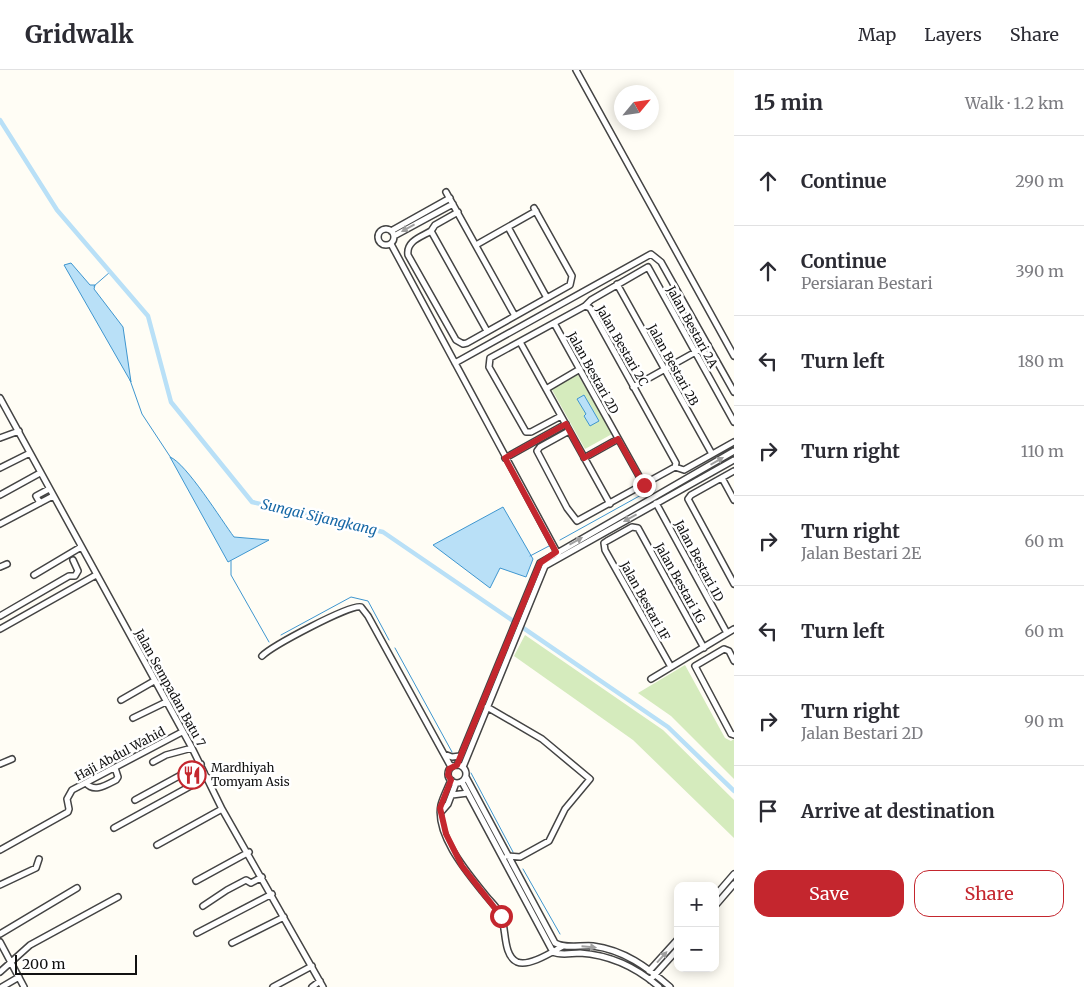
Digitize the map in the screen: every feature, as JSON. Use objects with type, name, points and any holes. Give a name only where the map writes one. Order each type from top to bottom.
[{"type":"street","points":[[576,70],[734,356]]},
{"type":"street","points":[[446,192],[515,316]]},
{"type":"street","points":[[391,244],[384,245],[377,237],[384,229],[391,231],[451,201]]},
{"type":"street","points":[[451,201],[394,236],[391,244],[560,557]]},
{"type":"street","points":[[458,212],[435,225],[408,246],[408,255],[456,340],[463,344],[467,343],[570,285],[572,276],[535,209],[476,245]]},
{"type":"street","points":[[508,227],[547,298]]},
{"type":"street","points":[[431,230],[487,331]]},
{"type":"street","points":[[391,231],[394,236]]},
{"type":"street","points":[[456,363],[651,254],[661,262],[734,392]]},
{"type":"street","name":"Jalan Bestari 2A","points":[[617,284],[648,267],[734,422]]},
{"type":"street","points":[[585,306],[591,300],[617,284]]},
{"type":"street","name":"Jalan Bestari 2B","points":[[617,284],[712,454]]},
{"type":"street","name":"Jalan Bestari 2C","points":[[561,416],[531,432],[526,432],[489,367],[490,358],[585,306],[590,308],[634,386],[676,463],[675,467]]},
{"type":"street","name":"Jalan Bestari 2D","points":[[554,323],[644,485]]},
{"type":"street","points":[[520,342],[610,504]]},
{"type":"street","points":[[634,386],[708,345]]},
{"type":"street","points":[[546,389],[580,369]]},
{"type":"street","name":"Jalan Sempadan Batu 7","points":[[0,398],[192,748],[222,809],[249,852],[323,987]]},
{"type":"street","points":[[0,414],[7,410]]},
{"type":"street","points":[[505,458],[566,424]]},
{"type":"street","points":[[0,438],[18,431]]},
{"type":"street","points":[[569,431],[540,447],[537,452],[573,519],[581,520],[675,467],[684,470],[734,442]]},
{"type":"street","points":[[584,458],[618,439]]},
{"type":"street","points":[[520,619],[540,563],[556,552],[734,452]]},
{"type":"street","points":[[0,468],[30,453]]},
{"type":"street","points":[[659,987],[622,962],[599,954],[559,954],[553,952],[468,793],[459,780],[448,775],[460,756],[545,566],[734,460]]},
{"type":"street","points":[[734,471],[690,495],[688,502],[734,584]]},
{"type":"street","points":[[0,495],[40,473]]},
{"type":"street","points":[[722,478],[734,500]]},
{"type":"street","points":[[40,503],[36,496],[49,489]]},
{"type":"street","points":[[0,524],[53,496]]},
{"type":"street","name":"Jalan Bestari 1D","points":[[654,498],[727,633]]},
{"type":"street","name":"Jalan Bestari 1F","points":[[638,528],[632,527],[604,543],[605,550],[671,667]]},
{"type":"street","name":"Jalan Bestari 1G","points":[[638,528],[704,648]]},
{"type":"street","points":[[34,575],[81,547]]},
{"type":"street","points":[[0,616],[69,576],[75,576],[78,571],[73,560]]},
{"type":"street","points":[[0,567],[7,564]]},
{"type":"street","points":[[0,629],[96,575]]},
{"type":"street","points":[[29,598],[36,608]]},
{"type":"street","points":[[262,656],[280,644],[350,607],[361,608],[368,616],[444,754],[454,766],[464,767]]},
{"type":"street","points":[[651,679],[734,629]]},
{"type":"street","points":[[441,812],[459,780],[514,632]]},
{"type":"street","points":[[734,660],[729,651],[721,650],[696,664],[696,671],[731,734],[734,735]]},
{"type":"street","points":[[121,700],[154,681]]},
{"type":"street","points":[[133,718],[166,702]]},
{"type":"street","points":[[487,708],[542,739],[590,779],[565,809],[549,841],[520,856],[507,856]]},
{"type":"street","name":"Haji Abdul Wahid","points":[[0,850],[68,812],[68,794],[182,732]]},
{"type":"street","points":[[153,762],[166,755],[192,748]]},
{"type":"street","points":[[444,754],[452,757],[460,756]]},
{"type":"street","points":[[0,764],[12,759]]},
{"type":"street","points":[[135,800],[200,764]]},
{"type":"street","points":[[86,783],[90,788],[95,789],[116,780],[118,777],[115,768]]},
{"type":"street","points":[[114,828],[207,777]]},
{"type":"street","points":[[459,780],[441,805],[444,829],[456,857],[501,916],[507,947],[513,960],[519,963],[527,962],[563,946]]},
{"type":"street","points":[[459,780],[507,856],[555,943],[563,946],[593,946],[614,951],[636,960],[670,987]]},
{"type":"street","points":[[452,795],[468,793]]},
{"type":"street","points":[[157,845],[222,809]]},
{"type":"street","points":[[196,881],[249,852]]},
{"type":"street","points":[[514,869],[520,856]]},
{"type":"street","points":[[0,885],[36,868],[39,859]]},
{"type":"street","points":[[719,891],[734,874]]},
{"type":"street","points":[[203,906],[246,880],[251,883],[262,877]]},
{"type":"street","points":[[719,901],[734,884]]},
{"type":"street","points":[[0,934],[77,888]]},
{"type":"street","points":[[197,933],[272,894]]},
{"type":"street","points":[[0,972],[11,960],[30,945],[118,897]]},
{"type":"street","points":[[232,943],[284,917]]},
{"type":"street","points":[[0,942],[24,987]]},
{"type":"street","points":[[648,978],[674,944]]},
{"type":"street","points":[[653,972],[674,953]]},
{"type":"street","points":[[273,987],[312,966]]},
{"type":"street","points":[[2,987],[19,977]]},
{"type":"street","points":[[312,987],[320,981]]},
{"type":"green space","points":[[577,373],[612,434],[585,449],[551,388]]},
{"type":"green space","points":[[525,635],[663,730],[734,800],[734,838],[633,740],[514,656]]},
{"type":"green space","points":[[685,665],[725,738],[731,741],[734,739],[734,779],[671,716],[638,693]]},
{"type":"water","points":[[71,263],[90,285],[95,285],[94,289],[123,327],[131,382],[64,265]]},
{"type":"water","points":[[584,395],[599,421],[590,426],[584,416],[586,414],[577,399]]},
{"type":"water","points":[[170,457],[185,470],[204,493],[234,537],[269,540],[228,562]]},
{"type":"water","points":[[503,507],[533,559],[526,577],[500,568],[490,588],[433,545]]},
{"type":"waterway","name":"Sungai Sijangkang","points":[[0,120],[57,210],[148,316],[171,402],[252,502],[383,532],[668,727],[734,791]]},
{"type":"waterway","points":[[94,286],[110,272]]},
{"type":"waterway","points":[[130,380],[142,414],[171,458]]},
{"type":"waterway","points":[[560,540],[652,489],[655,490]]},
{"type":"waterway","points":[[530,556],[549,546]]},
{"type":"waterway","points":[[231,561],[231,575],[269,642]]},
{"type":"waterway","points":[[281,635],[351,597],[368,601],[389,640]]},
{"type":"waterway","points":[[395,648],[452,752]]},
{"type":"waterway","points":[[471,773],[513,852]]},
{"type":"waterway","points":[[523,869],[560,934]]},
{"type":"place","name":"Mardhiyah Tomyam Asis","points":[[192,775]]},
{"type":"route","points":[[501,916],[456,857],[442,824],[440,808],[451,780],[448,775],[449,769],[457,765],[540,563],[556,552],[505,458],[566,424],[584,458],[618,439],[644,485]]}]
